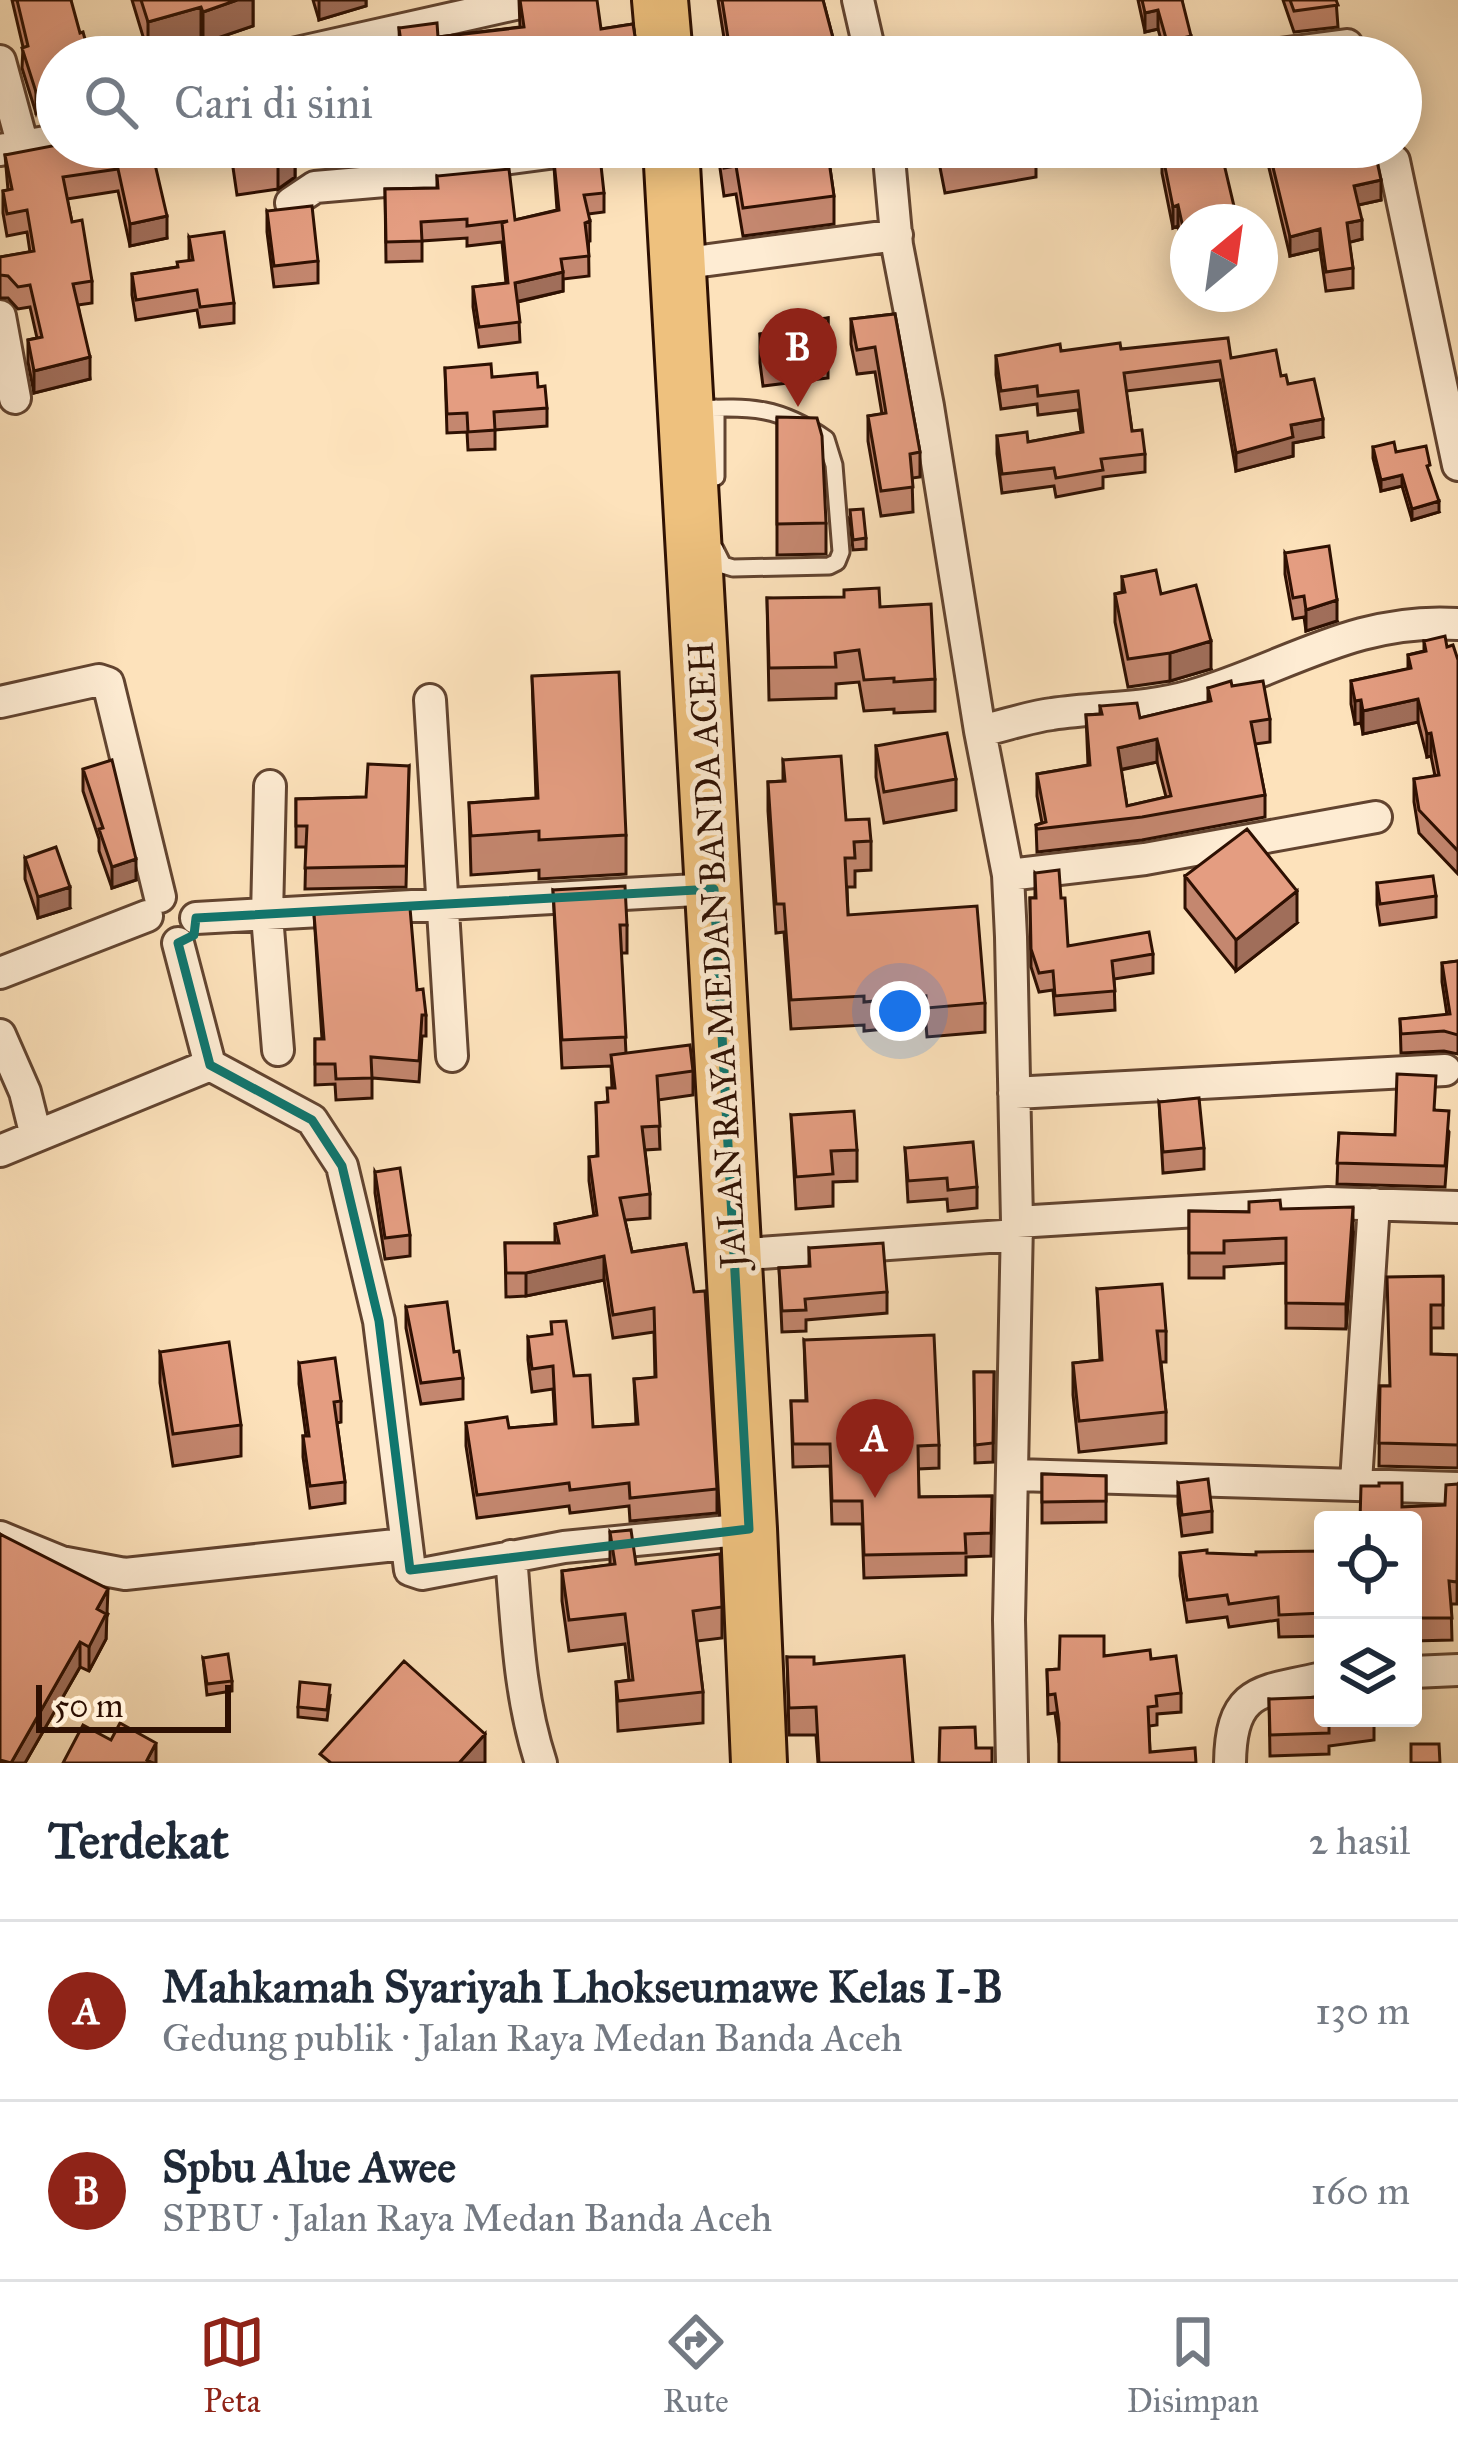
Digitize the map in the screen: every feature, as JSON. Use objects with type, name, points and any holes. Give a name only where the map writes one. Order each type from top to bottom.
[{"type":"highway","points":[[661,0],[664,36]]},
{"type":"highway","name":"JALAN RAYA MEDAN BANDA ACEH","points":[[672,168],[679,264],[702,408],[714,889],[759,1763]]},
{"type":"street","points":[[373,36],[533,0]]},
{"type":"street","points":[[858,0],[866,36]]},
{"type":"street","points":[[0,61],[12,148]]},
{"type":"street","points":[[291,203],[315,187],[396,180],[455,168]]},
{"type":"street","points":[[890,168],[897,235],[1008,875],[1017,1228],[1009,1620],[1012,1763]]},
{"type":"street","points":[[1395,168],[1458,465]]},
{"type":"street","points":[[679,264],[897,235]]},
{"type":"street","points":[[0,316],[15,398]]},
{"type":"street","points":[[980,731],[1054,713],[1095,712],[1190,696],[1372,631],[1425,621],[1458,624]]},
{"type":"street","points":[[0,702],[99,680],[108,683],[153,906],[155,938],[267,916],[714,889]]},
{"type":"street","points":[[430,700],[452,1056]]},
{"type":"street","points":[[270,786],[267,916],[278,1050]]},
{"type":"street","points":[[1008,875],[1145,859],[1376,817]]},
{"type":"street","points":[[0,973],[153,906]]},
{"type":"street","points":[[187,930],[210,1065]]},
{"type":"street","points":[[0,1035],[26,1092],[36,1136]]},
{"type":"street","points":[[0,1151],[210,1065]]},
{"type":"street","points":[[210,1065],[312,1120],[341,1166],[379,1321],[410,1570],[422,1574],[511,1556],[749,1529]]},
{"type":"street","points":[[1014,1093],[1445,1070]]},
{"type":"street","points":[[732,1255],[1017,1228],[1373,1204],[1458,1207]]},
{"type":"street","points":[[1356,1482],[1373,1204]]},
{"type":"street","points":[[1014,1474],[1458,1488]]},
{"type":"street","points":[[0,1538],[61,1562],[125,1574],[405,1544]]},
{"type":"street","points":[[511,1556],[522,1682],[542,1763]]},
{"type":"street","points":[[1422,1672],[1458,1670]]},
{"type":"street","points":[[1231,1763],[1231,1734],[1238,1709],[1252,1694],[1314,1680]]},
{"type":"lane","points":[[715,533],[715,554],[722,565],[734,568],[829,566],[841,552],[835,465],[826,439],[780,412],[702,408],[716,492]]},
{"type":"highlighted area","points":[[714,889],[749,1529],[410,1570],[379,1321],[342,1166],[312,1120],[210,1065],[178,943],[194,935],[196,918]]},
{"type":"building","points":[[17,0],[71,0],[84,36],[36,36],[36,92],[22,48],[28,46]]},
{"type":"building","points":[[141,0],[237,0],[148,22]]},
{"type":"building","points":[[520,0],[597,0],[601,29],[633,24],[635,36],[447,36],[524,27]]},
{"type":"building","points":[[722,0],[823,0],[832,36],[728,36]]},
{"type":"building","points":[[1142,0],[1182,0],[1191,36],[1165,36],[1158,10],[1145,13]]},
{"type":"building","points":[[1290,0],[1336,0],[1338,5],[1294,11]]},
{"type":"building","points":[[437,23],[438,36],[400,36],[399,28]]},
{"type":"building","points":[[36,149],[36,168],[156,168],[167,216],[130,224],[118,169],[63,177],[72,222],[82,220],[92,281],[73,284],[90,357],[34,371],[28,340],[42,337],[30,285],[18,287],[8,276],[0,275],[0,257],[34,251],[27,210],[7,214],[3,191],[12,189],[5,155]]},
{"type":"building","points":[[555,168],[601,168],[604,193],[584,195],[590,221],[585,223],[589,256],[561,259],[563,272],[515,283],[520,322],[479,327],[473,287],[508,283],[502,223],[508,221],[467,226],[467,219],[421,222],[422,241],[386,242],[385,189],[438,188],[437,176],[509,169],[515,220],[559,210]]},
{"type":"building","points":[[736,168],[830,168],[834,196],[743,208]]},
{"type":"building","points":[[1165,168],[1225,168],[1233,204],[1172,204]]},
{"type":"building","points":[[1273,168],[1378,168],[1381,180],[1354,186],[1362,220],[1347,223],[1353,268],[1326,272],[1320,229],[1290,237]]},
{"type":"building","points":[[312,206],[318,261],[274,266],[267,211]]},
{"type":"building","points":[[224,232],[234,303],[200,307],[197,290],[136,300],[132,274],[178,267],[177,262],[193,260],[189,237]]},
{"type":"building","points":[[895,314],[920,452],[910,454],[913,487],[881,491],[868,416],[886,413],[875,347],[857,350],[851,319]]},
{"type":"building","points":[[828,318],[828,349],[763,357],[760,334],[781,331],[780,323]]},
{"type":"building","points":[[1228,338],[1231,358],[1276,350],[1281,376],[1286,375],[1288,384],[1314,379],[1323,419],[1291,425],[1293,437],[1236,453],[1220,361],[1124,373],[1132,431],[1142,430],[1145,454],[1101,459],[1103,470],[1056,478],[1054,468],[1002,474],[997,436],[1027,432],[1028,442],[1083,432],[1078,391],[1038,396],[1037,386],[1001,391],[996,356],[1060,344],[1061,351],[1120,343],[1121,349]]},
{"type":"building","points":[[491,364],[492,377],[537,373],[538,387],[545,386],[547,408],[494,412],[495,430],[468,432],[467,413],[447,414],[445,368]]},
{"type":"building","points":[[777,417],[817,418],[826,523],[777,524]]},
{"type":"building","points":[[1394,442],[1396,452],[1426,446],[1427,466],[1439,501],[1412,509],[1402,475],[1381,480],[1373,447]]},
{"type":"building","points":[[863,509],[866,538],[853,540],[850,510]]},
{"type":"building","points":[[1329,546],[1337,600],[1306,610],[1304,596],[1293,598],[1285,553]]},
{"type":"building","points":[[1156,570],[1161,594],[1196,585],[1211,641],[1128,659],[1115,594],[1125,592],[1122,577]]},
{"type":"building","points":[[879,588],[880,607],[931,604],[935,679],[864,680],[859,650],[835,653],[836,667],[769,668],[767,598],[844,597],[844,590]]},
{"type":"building","points":[[1445,636],[1458,660],[1458,851],[1419,810],[1414,779],[1439,775],[1418,699],[1363,711],[1361,700],[1355,701],[1351,681],[1411,668],[1408,655],[1426,651],[1424,641]]},
{"type":"building","points":[[619,672],[626,835],[539,840],[539,831],[471,836],[469,803],[538,798],[532,676]]},
{"type":"building","points":[[1231,681],[1232,686],[1263,681],[1270,719],[1251,722],[1265,795],[1142,817],[1037,829],[1036,825],[1046,822],[1037,774],[1090,765],[1086,715],[1102,714],[1100,706],[1137,703],[1140,718],[1211,701],[1208,688]],"holes":[[[1157,739],[1171,796],[1127,806],[1118,748]]]},
{"type":"building","points":[[947,733],[956,779],[884,792],[876,746]]},
{"type":"building","points":[[841,756],[846,820],[869,819],[871,841],[854,842],[855,858],[845,858],[848,915],[977,906],[985,1003],[927,1008],[926,996],[864,1002],[864,996],[791,1000],[784,904],[776,904],[768,782],[785,781],[783,760]]},
{"type":"building","points":[[112,760],[136,859],[112,867],[83,769]]},
{"type":"building","points":[[368,764],[409,766],[406,866],[305,868],[307,826],[296,826],[296,799],[366,797]]},
{"type":"building","points":[[1247,829],[1297,891],[1236,940],[1185,876]]},
{"type":"building","points":[[56,847],[70,887],[38,897],[25,858]]},
{"type":"building","points":[[1059,870],[1068,946],[1149,932],[1153,954],[1112,961],[1115,991],[1055,996],[1053,971],[1039,973],[1031,949],[1030,898],[1036,898],[1035,873]]},
{"type":"building","points":[[1433,876],[1436,896],[1380,904],[1377,883]]},
{"type":"building","points":[[625,886],[627,925],[620,925],[626,1037],[562,1040],[553,890]]},
{"type":"building","points":[[410,908],[417,990],[423,989],[426,1015],[422,1015],[419,1061],[371,1057],[372,1078],[336,1079],[335,1064],[315,1064],[315,1039],[324,1039],[314,914]]},
{"type":"building","points":[[1458,961],[1458,1035],[1444,1031],[1401,1034],[1400,1019],[1450,1014],[1442,963]]},
{"type":"building","points":[[690,1045],[693,1071],[657,1076],[660,1126],[642,1127],[650,1194],[620,1198],[632,1252],[686,1244],[694,1292],[705,1291],[717,1489],[630,1498],[629,1483],[570,1490],[569,1483],[477,1495],[466,1423],[507,1417],[509,1428],[556,1424],[553,1366],[532,1369],[528,1337],[552,1334],[551,1322],[566,1321],[574,1376],[590,1375],[593,1427],[638,1424],[634,1379],[656,1377],[654,1308],[613,1315],[604,1256],[506,1273],[505,1243],[559,1243],[555,1224],[597,1215],[589,1157],[598,1156],[596,1103],[608,1102],[607,1088],[615,1088],[611,1055]]},
{"type":"building","points":[[1397,1074],[1436,1076],[1434,1110],[1449,1111],[1445,1166],[1337,1163],[1339,1133],[1395,1135]]},
{"type":"building","points":[[1199,1098],[1204,1148],[1163,1152],[1159,1102]]},
{"type":"building","points":[[854,1111],[857,1150],[831,1151],[833,1174],[796,1177],[791,1115]]},
{"type":"building","points":[[973,1142],[977,1187],[948,1190],[947,1178],[908,1181],[905,1148]]},
{"type":"building","points":[[400,1168],[410,1235],[385,1238],[375,1172]]},
{"type":"building","points":[[1280,1200],[1281,1209],[1353,1207],[1346,1304],[1286,1303],[1286,1238],[1224,1241],[1224,1253],[1189,1253],[1189,1211],[1249,1212],[1249,1202]]},
{"type":"building","points":[[883,1243],[887,1292],[805,1299],[806,1310],[782,1311],[779,1268],[810,1266],[809,1248]]},
{"type":"building","points":[[1443,1276],[1443,1305],[1431,1305],[1431,1354],[1458,1355],[1458,1445],[1379,1443],[1380,1386],[1390,1386],[1387,1277]]},
{"type":"building","points":[[1162,1284],[1166,1331],[1157,1331],[1166,1412],[1079,1421],[1073,1363],[1102,1360],[1097,1289]]},
{"type":"building","points":[[447,1302],[463,1378],[421,1383],[406,1307]]},
{"type":"building","points":[[934,1335],[939,1445],[918,1446],[919,1497],[992,1496],[991,1533],[965,1534],[966,1553],[864,1555],[862,1501],[832,1501],[830,1444],[793,1444],[791,1401],[807,1401],[804,1340]]},
{"type":"building","points":[[229,1342],[241,1425],[173,1434],[160,1352]]},
{"type":"building","points":[[335,1358],[341,1401],[334,1402],[345,1482],[310,1486],[299,1363]]},
{"type":"building","points":[[974,1372],[994,1372],[993,1443],[975,1445]]},
{"type":"building","points":[[1042,1474],[1106,1476],[1106,1501],[1042,1502]]},
{"type":"building","points":[[1208,1479],[1212,1511],[1182,1515],[1178,1483]]},
{"type":"building","points":[[1402,1483],[1402,1507],[1445,1505],[1446,1485],[1458,1484],[1457,1582],[1449,1581],[1452,1618],[1422,1618],[1422,1511],[1360,1511],[1361,1486]]},
{"type":"building","points":[[631,1530],[636,1564],[720,1554],[722,1607],[693,1611],[703,1692],[618,1701],[616,1682],[633,1680],[625,1614],[569,1620],[562,1571],[615,1564],[610,1532]]},
{"type":"building","points":[[0,1534],[108,1589],[97,1609],[106,1614],[89,1647],[80,1642],[11,1763],[0,1760]]},
{"type":"building","points":[[1314,1551],[1314,1613],[1279,1615],[1278,1597],[1229,1604],[1227,1595],[1187,1600],[1180,1553]]},
{"type":"building","points":[[1060,1636],[1104,1636],[1104,1656],[1150,1650],[1151,1659],[1176,1656],[1181,1693],[1156,1696],[1157,1706],[1148,1707],[1150,1752],[1195,1748],[1196,1763],[1059,1763],[1059,1723],[1055,1694],[1048,1695],[1047,1670],[1059,1669]]},
{"type":"building","points":[[228,1654],[232,1681],[207,1684],[203,1658]]},
{"type":"building","points":[[904,1656],[913,1763],[819,1763],[816,1707],[789,1708],[787,1657],[814,1657],[814,1664]]},
{"type":"building","points":[[404,1661],[485,1734],[459,1763],[331,1763],[320,1754]]},
{"type":"building","points":[[300,1682],[330,1685],[327,1710],[298,1707]]},
{"type":"building","points":[[1314,1697],[1314,1727],[1329,1727],[1329,1733],[1270,1735],[1269,1699]]},
{"type":"building","points":[[120,1723],[156,1743],[147,1760],[153,1763],[63,1763],[83,1725],[111,1740]]},
{"type":"building","points":[[975,1727],[976,1748],[992,1748],[992,1763],[939,1763],[940,1728]]},
{"type":"building","points":[[1411,1744],[1439,1744],[1440,1763],[1411,1763]]},
{"type":"place","name":"Spbu Alue Awee","points":[[798,407]]},
{"type":"place","name":"Mahkamah Syariyah Lhokseumawe Kelas I-B","points":[[875,1498]]}]
